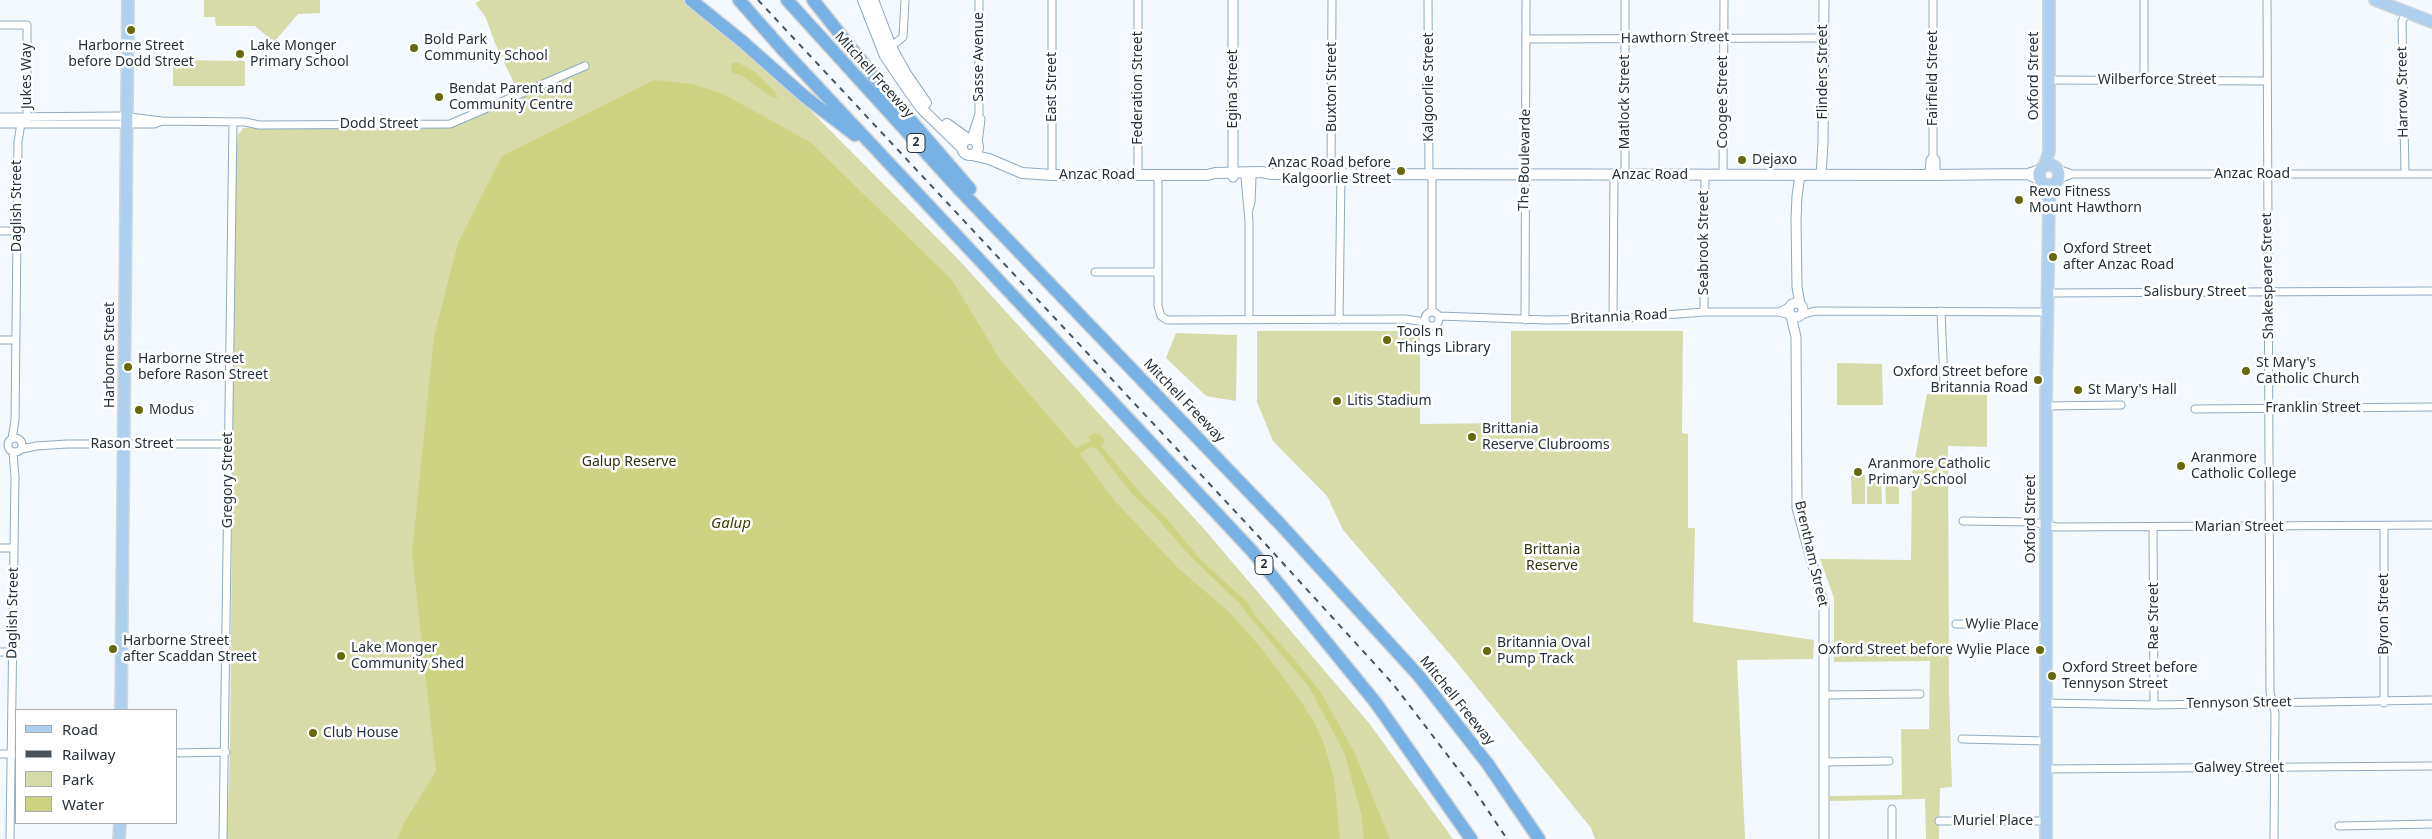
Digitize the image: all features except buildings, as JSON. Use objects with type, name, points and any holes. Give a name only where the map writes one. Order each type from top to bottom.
[{"type":"highway","points":[[692,0],[744,42],[804,96],[885,158]]},
{"type":"highway","name":"2","points":[[739,0],[1252,551],[1376,703],[1471,839]]},
{"type":"highway","name":"Mitchell Freeway","points":[[787,0],[957,186],[1280,524],[1419,676],[1487,763],[1539,839]]},
{"type":"highway","points":[[813,0],[887,93],[1049,282]]},
{"type":"main road","name":"Harborne Street","points":[[121,0],[125,120]]},
{"type":"main road","name":"Harborne Street","points":[[121,709],[121,444],[128,0]]},
{"type":"main road","name":"Anzac Road","points":[[863,0],[887,50],[922,109],[989,160],[1022,173],[1052,175],[2049,175]]},
{"type":"main road","name":"Anzac Road","points":[[873,0],[887,50]]},
{"type":"main road","name":"Oxford Street","points":[[2046,839],[2048,625],[2046,406],[2050,199],[2049,0]]},
{"type":"main road","points":[[2375,0],[2432,22]]},
{"type":"main road","name":"Anzac Road","points":[[1233,175],[1249,177],[1272,174]]},
{"type":"main road","name":"Harborne Street","points":[[114,709],[121,444]]},
{"type":"main road","points":[[114,824],[114,839]]},
{"type":"main road","points":[[119,839],[120,824]]},
{"type":"street","points":[[887,50],[904,37],[905,0]]},
{"type":"street","name":"Sasse Avenue","points":[[971,145],[979,114],[979,0]]},
{"type":"street","name":"East Street","points":[[1052,0],[1052,175]]},
{"type":"street","name":"Federation Street","points":[[1138,0],[1138,175]]},
{"type":"street","name":"Egina Street","points":[[1233,0],[1233,175]]},
{"type":"street","name":"Buxton Street","points":[[1332,0],[1339,320]]},
{"type":"street","name":"Kalgoorlie Street","points":[[1428,0],[1432,317]]},
{"type":"street","name":"The Boulevarde","points":[[1525,320],[1526,0]]},
{"type":"street","name":"Matlock Street","points":[[1613,318],[1625,0]]},
{"type":"street","name":"Coogee Street","points":[[1723,174],[1724,0]]},
{"type":"street","name":"Flinders Street","points":[[1824,0],[1824,175]]},
{"type":"street","name":"Fairfield Street","points":[[1933,0],[1933,156],[1930,160],[1933,175]]},
{"type":"street","points":[[2144,0],[2144,80]]},
{"type":"street","name":"Shakespeare Street","points":[[2267,0],[2270,692],[2273,702],[2274,839]]},
{"type":"street","name":"Harrow Street","points":[[2405,173],[2402,22],[2406,12]]},
{"type":"street","name":"Jukes Way","points":[[0,25],[27,25],[24,120]]},
{"type":"street","name":"Hawthorn Street","points":[[1526,39],[1824,38]]},
{"type":"street","name":"Dodd Street","points":[[0,117],[13,120],[233,122],[259,125],[450,124],[584,66]]},
{"type":"street","name":"Wilberforce Street","points":[[2048,80],[2266,80]]},
{"type":"street","name":"Dodd Street","points":[[0,124],[13,120]]},
{"type":"street","name":"Daglish Street","points":[[10,839],[14,754],[13,652],[18,231],[18,142],[13,120]]},
{"type":"street","name":"Daglish Street","points":[[18,142],[24,120]]},
{"type":"street","name":"Gregory Street","points":[[223,839],[226,752],[233,122]]},
{"type":"street","name":"Anzac Road","points":[[2049,175],[2432,174]]},
{"type":"street","points":[[1095,272],[1158,272],[1158,175]]},
{"type":"street","name":"Seabrook Street","points":[[1704,312],[1705,175]]},
{"type":"street","points":[[1796,175],[1794,193],[1797,196],[1796,310]]},
{"type":"street","points":[[1249,177],[1251,202],[1248,210],[1249,320]]},
{"type":"street","points":[[0,231],[18,231]]},
{"type":"street","name":"Britannia Road","points":[[1158,272],[1158,306],[1161,316],[1168,320],[1339,320],[1432,317],[1525,320],[1796,310],[2048,312]]},
{"type":"street","name":"Salisbury Street","points":[[2048,293],[2432,291]]},
{"type":"street","name":"Brentham Street","points":[[1796,310],[1797,508],[1824,606],[1824,839]]},
{"type":"street","points":[[1941,311],[1944,383]]},
{"type":"street","points":[[0,340],[16,340]]},
{"type":"street","points":[[2046,406],[2121,406]]},
{"type":"street","name":"Franklin Street","points":[[2195,409],[2432,407]]},
{"type":"street","points":[[0,443],[16,446]]},
{"type":"street","name":"Rason Street","points":[[0,447],[228,444]]},
{"type":"street","name":"Marian Street","points":[[1963,521],[2033,522],[2056,527],[2432,525]]},
{"type":"street","name":"Byron Street","points":[[2384,526],[2384,703]]},
{"type":"street","name":"Rae Street","points":[[2153,527],[2154,705]]},
{"type":"street","points":[[0,548],[14,548]]},
{"type":"street","name":"Wylie Place","points":[[1956,624],[2048,625]]},
{"type":"street","points":[[0,652],[13,652]]},
{"type":"street","points":[[1824,694],[1920,694]]},
{"type":"street","name":"Tennyson Street","points":[[2046,702],[2154,705],[2273,702],[2384,703],[2432,700]]},
{"type":"street","points":[[1962,739],[2046,741]]},
{"type":"street","points":[[178,753],[226,752]]},
{"type":"street","points":[[0,754],[14,754]]},
{"type":"street","points":[[1824,762],[1889,761]]},
{"type":"street","name":"Galwey Street","points":[[2046,769],[2432,766]]},
{"type":"street","points":[[1892,809],[1892,839]]},
{"type":"street","name":"Muriel Place","points":[[1939,821],[2046,822]]},
{"type":"street","points":[[2339,826],[2432,824]]},
{"type":"green space","points":[[204,0],[320,0],[320,13],[298,14],[274,42],[255,26],[216,26],[215,17],[204,17]]},
{"type":"green space","name":"Galup","points":[[481,0],[683,0],[793,93],[958,259],[1205,530],[1369,723],[1453,839],[227,839],[230,752],[235,166],[238,135],[243,128],[450,127],[521,98],[495,43],[485,16],[475,3]]},
{"type":"green space","points":[[173,60],[245,61],[245,86],[173,86]]},
{"type":"green space","name":"Brittania Reserve","points":[[1257,331],[1414,331],[1420,337],[1420,424],[1511,423],[1511,331],[1683,331],[1682,433],[1688,434],[1688,528],[1695,528],[1693,622],[1814,640],[1813,659],[1737,660],[1745,839],[1595,839],[1591,828],[1454,659],[1343,530],[1327,496],[1273,441],[1257,402]]},
{"type":"green space","points":[[1176,333],[1237,335],[1236,401],[1206,396],[1166,358]]},
{"type":"green space","points":[[1837,363],[1882,364],[1883,405],[1837,405]]},
{"type":"green space","points":[[1927,394],[1987,395],[1987,447],[1948,446],[1949,690],[1952,787],[1940,788],[1939,839],[1926,839],[1925,799],[1830,801],[1830,796],[1902,795],[1901,729],[1929,729],[1930,661],[1834,662],[1834,598],[1820,559],[1911,560],[1912,474]]},
{"type":"green space","points":[[1865,475],[1865,504],[1852,504],[1851,476]]},
{"type":"green space","points":[[1867,475],[1881,475],[1882,504],[1867,504]]},
{"type":"green space","points":[[1899,475],[1899,504],[1886,504],[1885,476]]},
{"type":"water","points":[[732,63],[739,63],[755,72],[775,92],[778,98],[772,97],[739,74],[733,74],[731,69]]},
{"type":"water","name":"Galup","points":[[654,80],[693,84],[723,94],[810,142],[952,280],[1001,361],[1076,448],[1091,441],[1088,437],[1094,433],[1099,434],[1105,440],[1101,446],[1143,496],[1166,518],[1200,559],[1248,603],[1256,617],[1294,659],[1322,694],[1354,752],[1390,839],[1364,839],[1361,813],[1344,752],[1309,687],[1242,606],[1190,556],[1157,518],[1132,494],[1096,448],[1089,447],[1080,454],[1114,500],[1178,568],[1229,612],[1262,649],[1298,697],[1314,722],[1324,744],[1334,778],[1340,839],[397,839],[404,823],[436,771],[412,554],[434,336],[458,243],[502,156]]},
{"type":"railway","points":[[758,0],[1260,538],[1393,684],[1475,791],[1507,839]]},
{"type":"place","name":"Harborne Street before Dodd Street","points":[[131,30]]},
{"type":"place","name":"Bold Park Community School","points":[[414,48]]},
{"type":"place","name":"Lake Monger Primary School","points":[[240,54]]},
{"type":"place","name":"Bendat Parent and Community Centre","points":[[439,97]]},
{"type":"place","name":"Dejaxo","points":[[1742,160]]},
{"type":"place","name":"Anzac Road before Kalgoorlie Street","points":[[1401,171]]},
{"type":"place","name":"Revo Fitness Mount Hawthorn","points":[[2019,200]]},
{"type":"place","name":"Oxford Street after Anzac Road","points":[[2053,257]]},
{"type":"place","name":"Tools n Things Library","points":[[1387,340]]},
{"type":"place","name":"Harborne Street before Rason Street","points":[[128,367]]},
{"type":"place","name":"St Mary's Catholic Church","points":[[2246,371]]},
{"type":"place","name":"Oxford Street before Britannia Road","points":[[2038,380]]},
{"type":"place","name":"St Mary's Hall","points":[[2078,390]]},
{"type":"place","name":"Litis Stadium","points":[[1337,401]]},
{"type":"place","name":"Modus","points":[[139,410]]},
{"type":"place","name":"Brittania Reserve Clubrooms","points":[[1472,437]]},
{"type":"place","name":"Aranmore Catholic College","points":[[2181,466]]},
{"type":"place","name":"Aranmore Catholic Primary School","points":[[1858,472]]},
{"type":"place","name":"Harborne Street after Scaddan Street","points":[[113,649]]},
{"type":"place","name":"Oxford Street before Wylie Place","points":[[2040,650]]},
{"type":"place","name":"Britannia Oval Pump Track","points":[[1487,651]]},
{"type":"place","name":"Lake Monger Community Shed","points":[[341,656]]},
{"type":"place","name":"Oxford Street before Tennyson Street","points":[[2052,676]]},
{"type":"place","name":"Club House","points":[[313,733]]},
{"type":"park label","name":"Galup Reserve","points":[[629,462]]}]
